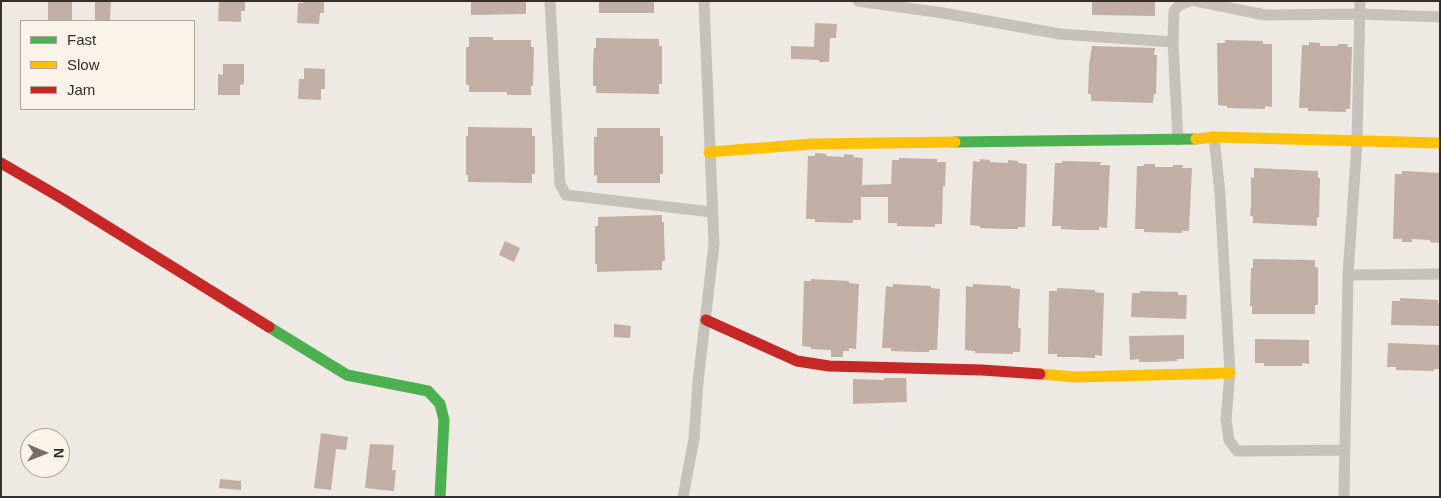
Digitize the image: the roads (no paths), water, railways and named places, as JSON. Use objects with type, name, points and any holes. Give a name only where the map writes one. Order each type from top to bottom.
[{"type":"street","points":[[550,1],[560,184],[566,195],[712,212]]},
{"type":"street","points":[[683,497],[694,439],[698,382],[714,244],[704,1]]},
{"type":"street","points":[[858,1],[943,13],[1060,34],[1173,42]]},
{"type":"street","points":[[1344,497],[1348,275],[1357,142],[1360,1]]},
{"type":"street","points":[[1178,140],[1173,42],[1174,11],[1179,5],[1189,2],[1265,15],[1360,14],[1440,17]]},
{"type":"street","points":[[709,152],[812,144],[1178,140],[1214,137],[1440,143]]},
{"type":"street","points":[[1214,137],[1220,194],[1230,373],[1226,419],[1229,440],[1237,452],[1344,450]]},
{"type":"street","points":[[1,163],[63,199],[346,375],[428,391],[440,404],[444,420],[440,497]]},
{"type":"street","points":[[1348,275],[1440,274]]},
{"type":"street","points":[[706,320],[797,361],[829,366],[982,370],[1075,377],[1230,373]]}]
